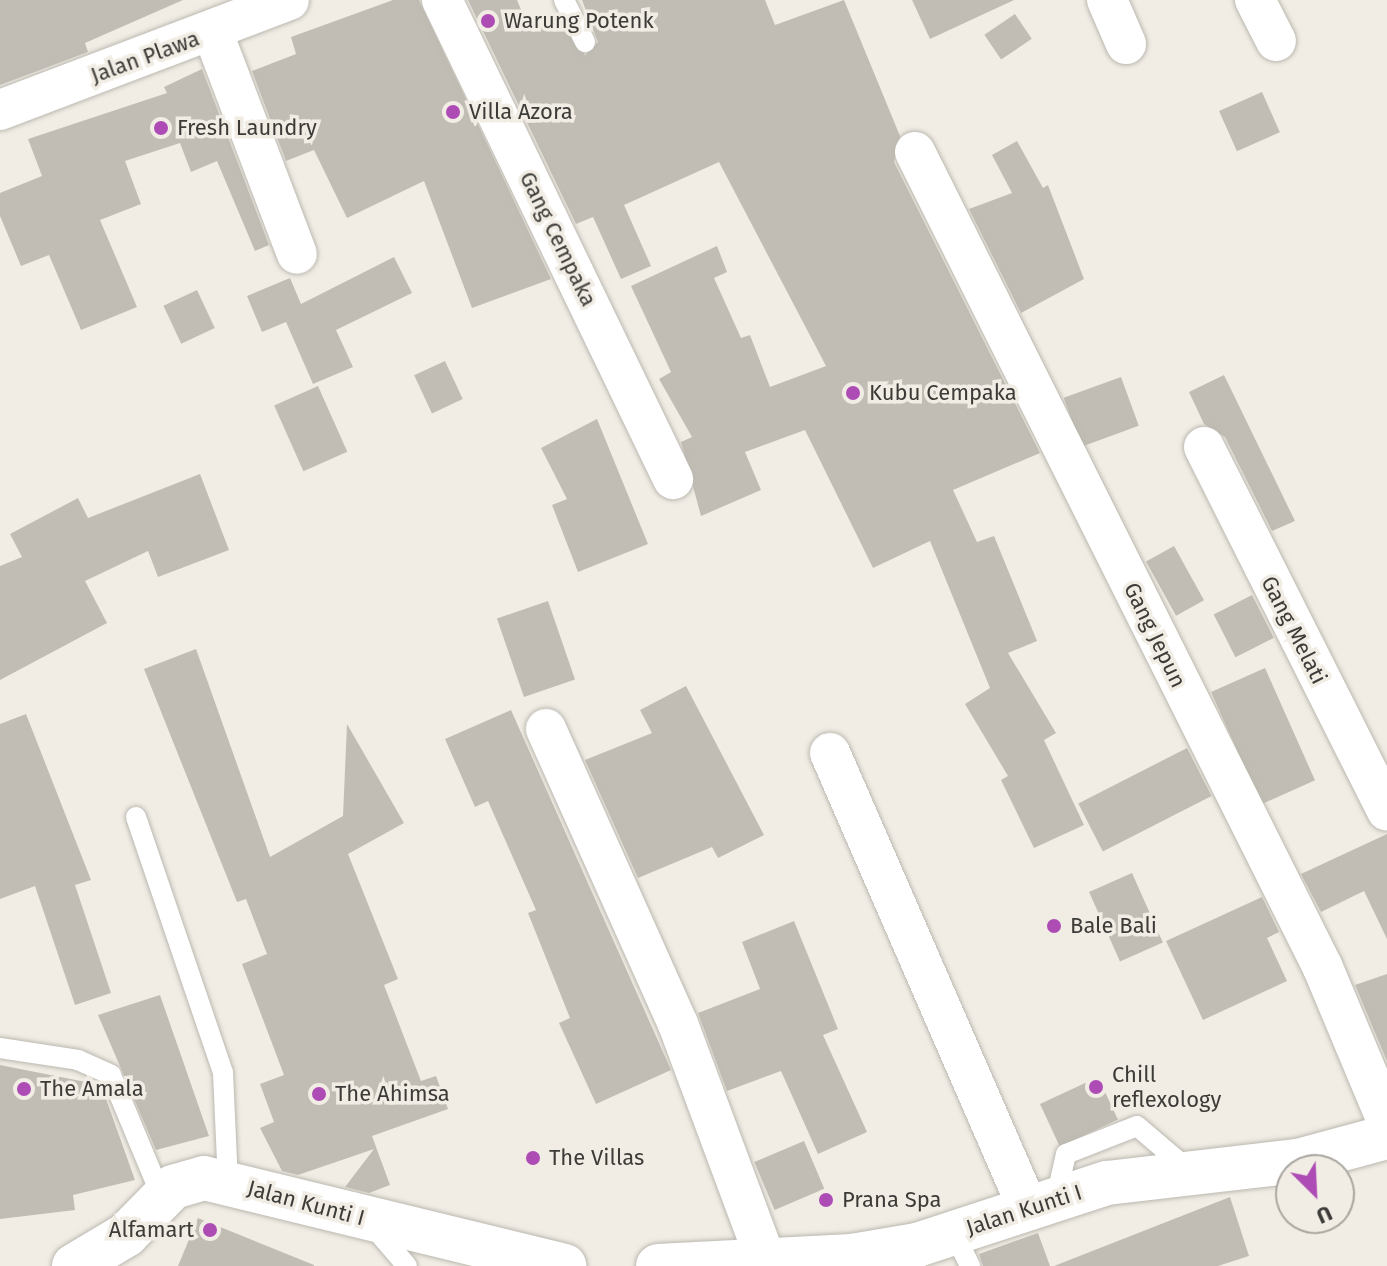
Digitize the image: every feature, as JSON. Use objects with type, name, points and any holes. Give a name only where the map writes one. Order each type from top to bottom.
[{"type":"street","name":"Jalan Plawa","points":[[0,110],[213,33],[289,0]]},
{"type":"street","name":"Gang Cempaka","points":[[442,0],[673,479]]},
{"type":"street","points":[[1107,0],[1126,44]]},
{"type":"street","points":[[1255,0],[1276,41]]},
{"type":"street","points":[[213,33],[297,254]]},
{"type":"street","name":"Gang Jepun","points":[[915,152],[1323,968],[1387,1121]]},
{"type":"street","name":"Gang Melati","points":[[1204,447],[1387,811]]},
{"type":"street","points":[[546,729],[690,1053],[765,1258]]},
{"type":"street","points":[[830,753],[1041,1202]]},
{"type":"street","name":"Jalan Kunti I","points":[[658,1266],[765,1258],[942,1253],[1041,1202],[1191,1172],[1298,1161],[1387,1137]]},
{"type":"street","name":"Jalan Kunti I","points":[[104,1260],[161,1195],[186,1180],[228,1182],[370,1221],[564,1266]]},
{"type":"lane","points":[[564,0],[585,42]]},
{"type":"lane","points":[[136,817],[223,1073],[228,1182]]},
{"type":"lane","points":[[0,1048],[78,1060],[111,1075],[161,1195]]},
{"type":"lane","points":[[370,1221],[407,1266]]},
{"type":"building","points":[[0,0],[183,0],[85,43],[88,52],[0,85]]},
{"type":"building","points":[[393,0],[419,0],[551,279],[472,308],[424,181],[347,218],[314,150],[286,161],[252,71],[296,54],[291,37]]},
{"type":"building","points":[[468,0],[517,0],[527,24],[555,12],[585,55],[598,42],[582,0],[765,0],[775,25],[844,0],[900,136],[894,162],[1040,453],[953,490],[977,542],[994,536],[1037,641],[1008,653],[1056,733],[1044,740],[1084,825],[1034,848],[1001,780],[1008,776],[965,704],[990,688],[930,541],[873,568],[805,430],[745,452],[761,490],[701,516],[681,442],[692,437],[659,379],[671,372],[631,286],[717,246],[727,272],[714,278],[741,338],[750,335],[770,387],[826,366],[719,162],[624,205],[651,266],[621,279],[593,217],[576,224]]},
{"type":"building","points":[[912,0],[1014,0],[930,39]]},
{"type":"building","points":[[1015,14],[1032,39],[1001,60],[984,35]]},
{"type":"building","points":[[202,69],[269,245],[255,251],[217,161],[191,172],[180,143],[125,161],[141,204],[100,220],[137,307],[81,330],[49,255],[21,266],[0,216],[0,193],[42,176],[28,139],[167,93],[164,87]]},
{"type":"building","points":[[1262,92],[1280,132],[1237,151],[1219,111]]},
{"type":"building","points":[[1017,141],[1043,188],[1048,185],[1084,279],[1021,313],[969,209],[1012,193],[992,155]]},
{"type":"building","points":[[394,257],[412,293],[336,330],[353,367],[313,384],[286,322],[262,332],[247,296],[290,278],[301,304]]},
{"type":"building","points":[[197,290],[215,328],[181,344],[163,306]]},
{"type":"building","points":[[445,361],[463,399],[432,413],[414,375]]},
{"type":"building","points":[[1224,375],[1295,521],[1272,531],[1225,437],[1204,424],[1189,392]]},
{"type":"building","points":[[1121,377],[1139,426],[1081,447],[1064,398]]},
{"type":"building","points":[[318,386],[347,452],[303,471],[274,406]]},
{"type":"building","points":[[597,419],[648,544],[578,572],[552,505],[567,499],[541,448]]},
{"type":"building","points":[[200,474],[229,550],[158,577],[148,551],[85,581],[107,623],[0,680],[0,566],[22,557],[10,534],[78,498],[88,518]]},
{"type":"building","points":[[1174,546],[1204,600],[1176,616],[1146,562]]},
{"type":"building","points":[[1252,595],[1274,638],[1235,657],[1214,615]]},
{"type":"building","points":[[548,601],[575,679],[524,697],[497,619]]},
{"type":"building","points":[[196,649],[270,857],[343,816],[347,724],[404,823],[348,854],[398,979],[384,985],[421,1081],[436,1076],[448,1109],[372,1136],[390,1185],[369,1193],[345,1187],[374,1149],[298,1175],[282,1171],[260,1128],[274,1122],[260,1084],[284,1075],[242,964],[267,954],[246,899],[237,902],[144,669]]},
{"type":"building","points":[[1265,668],[1315,780],[1261,804],[1211,692]]},
{"type":"building","points":[[686,686],[764,835],[718,858],[712,847],[638,878],[585,760],[652,733],[640,710]]},
{"type":"building","points":[[511,710],[671,1070],[596,1104],[559,1023],[570,1018],[528,913],[536,910],[488,801],[475,807],[445,739]]},
{"type":"building","points":[[26,714],[91,880],[75,885],[111,993],[75,1005],[35,886],[0,899],[0,724]]},
{"type":"building","points":[[1187,748],[1212,796],[1103,852],[1078,803]]},
{"type":"building","points":[[1387,834],[1387,939],[1364,891],[1321,912],[1301,874]]},
{"type":"building","points":[[1132,873],[1163,942],[1120,962],[1089,892]]},
{"type":"building","points":[[1262,897],[1279,932],[1267,938],[1287,981],[1203,1020],[1166,941]]},
{"type":"building","points":[[794,921],[838,1029],[823,1035],[867,1132],[818,1154],[781,1071],[727,1091],[698,1013],[760,989],[742,942]]},
{"type":"building","points":[[1387,974],[1387,1061],[1355,985]]},
{"type":"building","points":[[160,995],[209,1136],[156,1150],[98,1015]]},
{"type":"building","points":[[0,1065],[101,1085],[135,1180],[73,1195],[75,1210],[0,1219]]},
{"type":"building","points":[[1098,1077],[1118,1120],[1060,1147],[1040,1104]]},
{"type":"building","points":[[804,1141],[824,1189],[775,1210],[754,1162]]},
{"type":"building","points":[[1230,1197],[1249,1256],[1218,1266],[1054,1266]]},
{"type":"building","name":"Alfamart","points":[[198,1218],[314,1265],[314,1266],[178,1266]]},
{"type":"building","points":[[1038,1233],[1050,1266],[983,1266],[979,1254]]},
{"type":"place","name":"Warung Potenk","points":[[488,21]]},
{"type":"place","name":"Villa Azora","points":[[453,112]]},
{"type":"place","name":"Fresh Laundry","points":[[161,128]]},
{"type":"place","name":"Kubu Cempaka","points":[[853,393]]},
{"type":"place","name":"Bale Bali","points":[[1054,926]]},
{"type":"place","name":"Chill reflexology","points":[[1096,1087]]},
{"type":"place","name":"The Amala","points":[[24,1089]]},
{"type":"place","name":"The Ahimsa","points":[[319,1094]]},
{"type":"place","name":"The Villas","points":[[533,1158]]},
{"type":"place","name":"Prana Spa","points":[[826,1200]]},
{"type":"place","name":"Alfamart","points":[[210,1230]]}]
